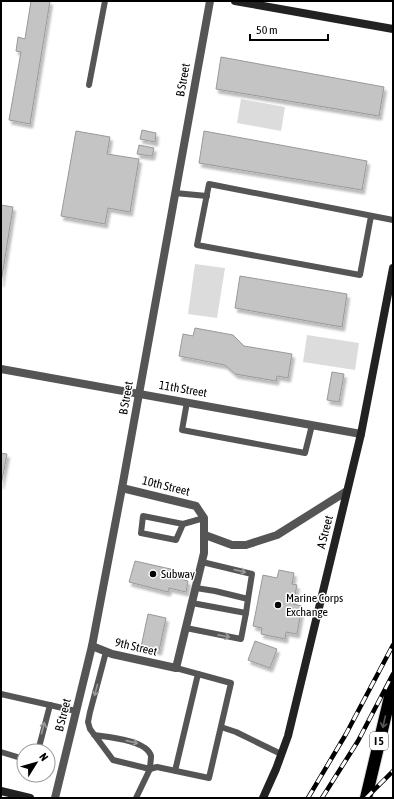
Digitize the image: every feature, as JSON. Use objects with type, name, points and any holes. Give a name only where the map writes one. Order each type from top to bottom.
[{"type":"highway","name":"I 5","points":[[366,798],[393,684]]},
{"type":"main road","points":[[235,1],[393,29]]},
{"type":"main road","name":"A Street","points":[[263,798],[276,769],[288,736],[361,434],[393,268]]},
{"type":"main road","points":[[1,791],[30,798]]},
{"type":"street","name":"B Street","points":[[55,798],[92,646],[210,1]]},
{"type":"street","name":"11th Street","points":[[1,369],[361,434]]},
{"type":"street","name":"10th Street","points":[[122,488],[196,506],[204,518]]},
{"type":"street","points":[[205,535],[232,545],[246,545],[277,535],[347,491]]},
{"type":"street","points":[[176,668],[204,554],[204,518]]},
{"type":"street","name":"9th Street","points":[[92,646],[112,654],[176,668]]},
{"type":"lane","points":[[89,85],[104,1]]},
{"type":"lane","points":[[372,216],[360,275],[197,245],[209,184],[393,220]]},
{"type":"lane","points":[[175,193],[207,196]]},
{"type":"lane","points":[[187,402],[182,430],[305,453],[312,425]]},
{"type":"lane","points":[[183,524],[176,540],[141,533],[144,516],[183,524],[204,518]]},
{"type":"lane","points":[[186,628],[241,639],[252,574],[202,562]]},
{"type":"lane","points":[[196,588],[248,599]]},
{"type":"lane","points":[[192,603],[246,613]]},
{"type":"lane","points":[[106,652],[88,722],[90,729],[113,760],[150,769],[157,767],[209,778],[231,682],[176,668]]},
{"type":"lane","points":[[175,771],[198,674]]},
{"type":"lane","points":[[1,694],[76,711]]},
{"type":"lane","points":[[40,743],[50,705]]},
{"type":"lane","points":[[220,727],[236,732],[281,754]]},
{"type":"lane","points":[[94,735],[141,744],[146,748],[151,757],[150,769],[136,798]]},
{"type":"lane","points":[[1,752],[16,757]]},
{"type":"shaded area","points":[[241,99],[285,107],[281,131],[237,123]]},
{"type":"shaded area","points":[[195,264],[225,268],[217,318],[188,314]]},
{"type":"shaded area","points":[[307,335],[359,343],[355,370],[303,362]]},
{"type":"building","points":[[31,1],[50,1],[30,124],[9,120],[21,52],[16,51],[18,37],[25,39]]},
{"type":"building","points":[[221,57],[384,87],[379,116],[216,89]]},
{"type":"building","points":[[142,130],[156,133],[155,142],[140,139]]},
{"type":"building","points":[[76,131],[110,137],[107,154],[139,159],[130,212],[108,208],[105,224],[61,216]]},
{"type":"building","points":[[204,131],[367,161],[362,190],[199,163]]},
{"type":"building","points":[[139,145],[154,148],[152,156],[137,154]]},
{"type":"building","points":[[1,205],[13,207],[1,283]]},
{"type":"building","points":[[240,276],[347,294],[342,327],[235,308]]},
{"type":"building","points":[[195,328],[233,335],[244,346],[292,354],[288,378],[277,376],[276,381],[235,374],[225,365],[179,356],[183,334],[193,336]]},
{"type":"building","points":[[332,372],[344,374],[339,402],[327,400]]},
{"type":"building","points":[[1,453],[7,454],[1,485]]},
{"type":"building","name":"Subway","points":[[135,561],[175,570],[173,577],[188,581],[186,592],[169,588],[168,592],[129,582]]},
{"type":"building","name":"Marine Corps Exchange","points":[[279,570],[294,573],[292,584],[297,585],[293,604],[302,606],[297,634],[286,632],[285,639],[261,634],[262,628],[253,626],[263,575],[277,578]]},
{"type":"building","points":[[148,614],[166,618],[159,651],[141,647]]},
{"type":"building","points":[[255,641],[277,649],[270,668],[248,660]]},
{"type":"railway","points":[[308,798],[346,734],[393,645]]},
{"type":"railway","points":[[322,798],[358,741],[393,674]]},
{"type":"railway","points":[[366,798],[393,771]]},
{"type":"place","name":"Subway","points":[[153,574]]},
{"type":"place","name":"Marine Corps Exchange","points":[[278,605]]}]
